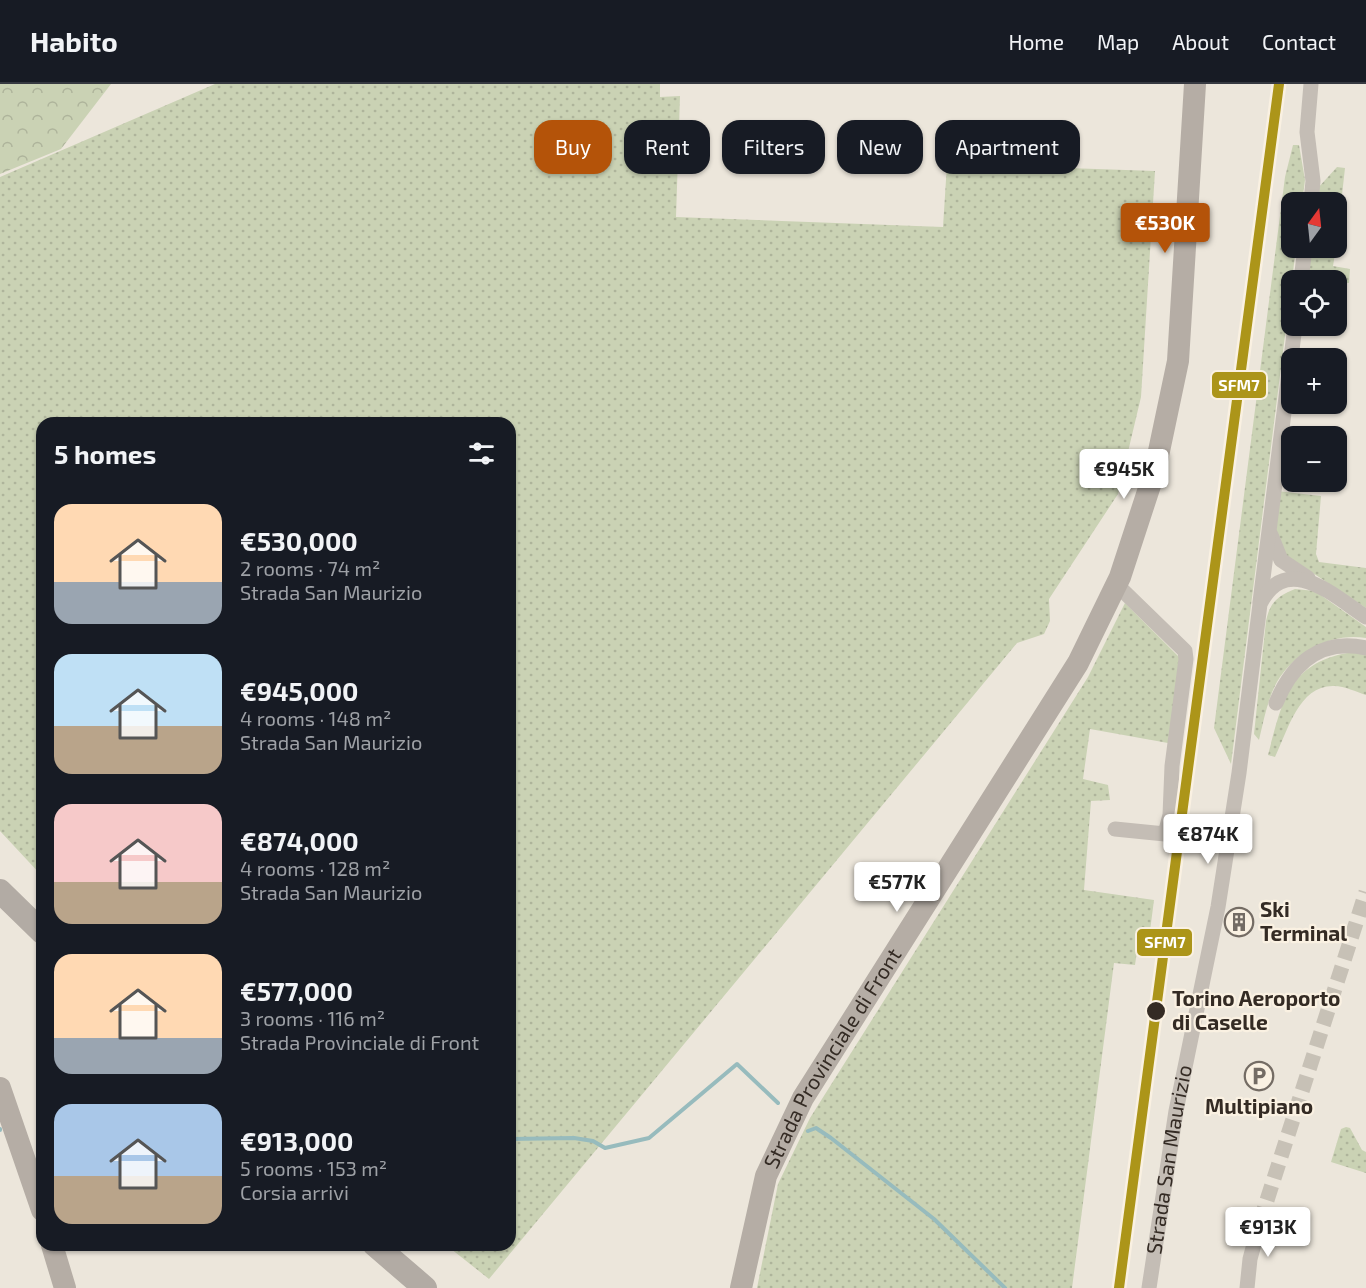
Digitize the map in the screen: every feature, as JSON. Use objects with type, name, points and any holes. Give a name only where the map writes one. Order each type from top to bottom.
[{"type":"main road","name":"Strada Provinciale di Front","points":[[744,1281],[766,1176],[803,1098],[1078,663],[1116,584],[1155,470],[1166,428],[1178,361],[1195,84]]},
{"type":"main road","points":[[0,891],[36,927]]},
{"type":"main road","points":[[0,910],[36,930]]},
{"type":"main road","points":[[0,1088],[36,1191]]},
{"type":"main road","points":[[54,1251],[65,1288]]},
{"type":"main road","points":[[382,1251],[425,1288]]},
{"type":"main road","points":[[732,1288],[744,1281]]},
{"type":"street","points":[[1311,84],[1307,132],[1314,181],[1312,192]]},
{"type":"street","name":"Strada San Maurizio","points":[[1149,1288],[1175,1121],[1218,907],[1239,773],[1294,336]]},
{"type":"street","name":"Strada San Maurizio","points":[[1270,523],[1271,538],[1281,560],[1366,617]]},
{"type":"street","points":[[1260,603],[1265,595],[1284,581],[1294,578],[1314,582]]},
{"type":"street","points":[[1114,829],[1165,834],[1170,815],[1173,766],[1186,659],[1185,651],[1116,584]]},
{"type":"street","points":[[1276,704],[1286,680],[1308,658],[1322,651],[1342,647],[1366,648]]},
{"type":"street","points":[[1247,1288],[1250,1259],[1260,1222]]},
{"type":"green space","points":[[0,84],[111,84],[61,149],[0,174]]},
{"type":"green space","points":[[215,84],[660,84],[660,97],[680,96],[679,120],[624,120],[624,174],[677,174],[676,217],[943,227],[946,174],[1080,174],[1080,168],[1155,171],[1141,397],[1118,494],[1049,599],[1050,621],[1044,634],[1017,643],[516,1246],[516,417],[36,417],[36,870],[0,831],[0,177]]},
{"type":"green space","points":[[1293,145],[1299,145],[1305,180],[1303,192],[1283,192]]},
{"type":"green space","points":[[1337,167],[1345,168],[1342,192],[1317,192]]},
{"type":"green space","points":[[1281,208],[1281,258],[1295,258],[1293,270],[1281,270],[1281,336],[1285,336],[1283,348],[1281,348],[1281,367],[1231,764],[1214,728]]},
{"type":"green space","points":[[1309,258],[1334,258],[1333,266],[1350,269],[1349,283],[1347,283],[1347,270],[1307,270]]},
{"type":"green space","points":[[1277,491],[1321,496],[1316,554],[1319,562],[1366,568],[1366,608],[1284,554],[1275,529]]},
{"type":"green space","points":[[1295,589],[1315,591],[1366,627],[1366,638],[1341,638],[1329,641],[1296,659],[1280,677],[1272,692],[1259,740],[1254,734],[1266,621],[1275,601],[1283,594]]},
{"type":"green space","points":[[1125,603],[1180,658],[1168,743],[1090,729],[1083,779],[1108,785],[1110,800],[1091,801],[1084,890],[1154,900],[1150,931],[1140,930],[1135,965],[1114,963],[1072,1288],[757,1288],[778,1184],[810,1118],[1088,677]]},
{"type":"green space","points":[[1353,652],[1366,653],[1366,695],[1334,686],[1312,693],[1296,711],[1275,757],[1268,755],[1284,701],[1301,674],[1331,657]]},
{"type":"green space","points":[[1350,1128],[1362,1150],[1366,1152],[1366,1173],[1331,1162],[1341,1129]]},
{"type":"green space","points":[[454,1251],[512,1251],[489,1279]]},
{"type":"waterway","points":[[516,1139],[574,1138],[593,1141],[605,1148],[649,1138],[737,1064],[778,1103]]},
{"type":"waterway","points":[[808,1131],[816,1128],[831,1138],[934,1219],[1005,1288]]},
{"type":"tunnel","points":[[1260,1222],[1366,892]]},
{"type":"transit line","name":"SFM7","points":[[1119,1288],[1279,84]]},
{"type":"place","name":"Ski Terminal","points":[[1239,922]]},
{"type":"place","name":"Torino Aeroporto di Caselle","points":[[1156,1011]]},
{"type":"place","name":"Multipiano","points":[[1259,1076]]}]
